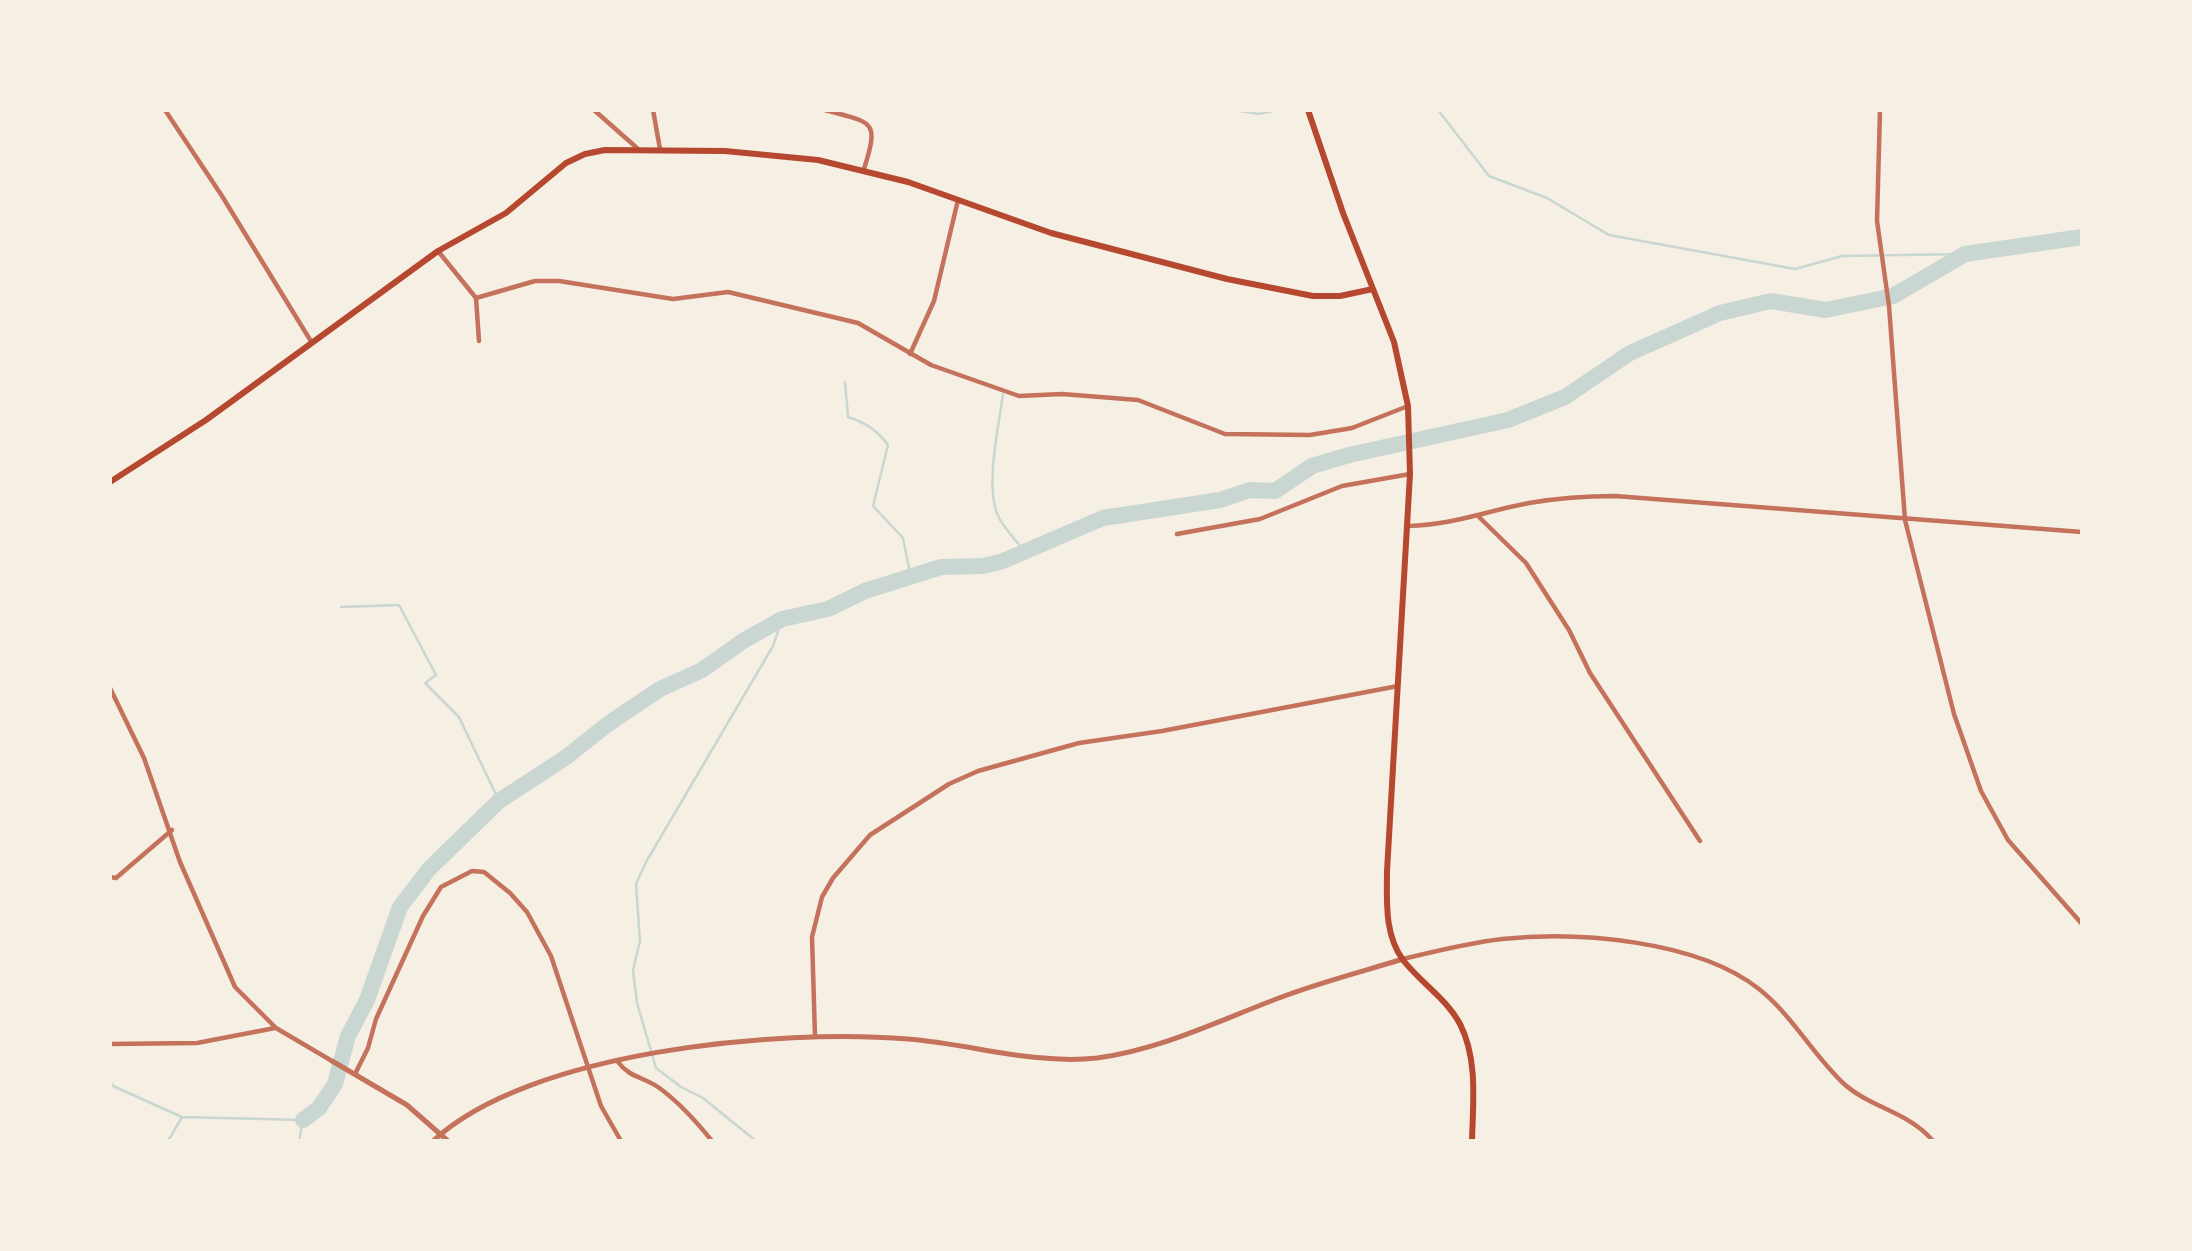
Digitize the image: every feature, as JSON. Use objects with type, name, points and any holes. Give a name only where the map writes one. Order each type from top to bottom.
[{"type":"main road","points":[[1308,110],[1394,342],[1408,406],[1408,526],[1387,902],[1392,939],[1403,959],[1451,1009],[1464,1034],[1472,1060],[1472,1141]]},
{"type":"main road","points":[[110,482],[206,420],[438,251],[506,213],[566,163],[595,152],[637,148],[788,156],[863,169],[958,199],[1051,233],[1284,292],[1340,296],[1373,289]]},
{"type":"street","points":[[165,110],[222,196],[313,344]]},
{"type":"street","points":[[594,110],[637,148]]},
{"type":"street","points":[[653,110],[660,149]]},
{"type":"street","points":[[825,110],[859,120],[870,128],[873,136],[863,169]]},
{"type":"street","points":[[1880,110],[1877,221],[1889,306],[1905,520],[1954,714],[1981,791],[2008,840],[2082,924]]},
{"type":"street","points":[[910,354],[934,301],[958,199]]},
{"type":"street","points":[[438,251],[476,298],[479,341]]},
{"type":"street","points":[[476,298],[535,281],[559,281],[673,299],[729,292],[858,323],[910,354],[951,373],[1019,396],[1062,394],[1138,400],[1225,434],[1310,435],[1352,428],[1408,406]]},
{"type":"street","points":[[1177,534],[1260,519],[1342,486],[1410,474]]},
{"type":"street","points":[[1408,526],[1479,517],[1528,503],[1601,496],[2082,532]]},
{"type":"street","points":[[1479,517],[1526,563],[1569,630],[1590,673],[1700,841]]},
{"type":"street","points":[[815,1035],[812,937],[822,897],[833,878],[870,835],[949,784],[978,771],[1079,743],[1161,731],[1399,686]]},
{"type":"street","points":[[110,688],[144,758],[172,830],[180,863],[235,987],[276,1028],[407,1105],[448,1141]]},
{"type":"street","points":[[110,877],[116,878],[128,869],[172,830]]},
{"type":"street","points":[[355,1074],[364,1059],[376,1019],[423,916],[441,887],[472,871],[484,872],[510,893],[542,937],[566,997],[601,1107],[621,1141]]},
{"type":"street","points":[[433,1141],[490,1100],[588,1067],[742,1040],[815,1035],[908,1039],[1053,1060],[1099,1057],[1171,1040],[1323,983],[1403,959],[1474,943],[1538,937],[1624,942],[1678,953],[1710,964],[1756,987],[1770,998],[1847,1086],[1917,1124],[1933,1141]]},
{"type":"street","points":[[110,1044],[197,1043],[276,1028]]},
{"type":"street","points":[[618,1062],[626,1073],[642,1078],[676,1101],[712,1141]]},
{"type":"waterway","points":[[1233,110],[1259,114],[1277,110]]},
{"type":"waterway","points":[[1438,110],[1489,176],[1547,198],[1609,235],[1795,269],[1842,256],[1965,254]]},
{"type":"waterway","points":[[303,1120],[319,1108],[335,1084],[348,1036],[367,1000],[400,907],[429,869],[499,801],[565,758],[608,724],[660,689],[702,670],[743,641],[782,619],[828,609],[865,591],[941,567],[983,566],[1003,561],[1103,518],[1220,500],[1250,490],[1275,491],[1312,466],[1349,455],[1508,420],[1565,397],[1630,353],[1720,313],[1771,301],[1826,310],[1893,296],[1965,254],[2082,237]]},
{"type":"waterway","points":[[845,382],[848,417],[871,428],[888,445],[873,506],[903,538],[911,578]]},
{"type":"waterway","points":[[1003,394],[994,457],[995,506],[1002,523],[1025,552]]},
{"type":"waterway","points":[[341,607],[399,605],[436,675],[425,683],[459,717],[499,801]]},
{"type":"waterway","points":[[756,1141],[703,1098],[681,1087],[656,1068],[637,1003],[633,970],[640,941],[636,884],[646,862],[773,646],[782,619]]},
{"type":"waterway","points":[[110,1081],[113,1086],[182,1117],[303,1120],[299,1141]]},
{"type":"waterway","points":[[168,1141],[182,1117]]}]
